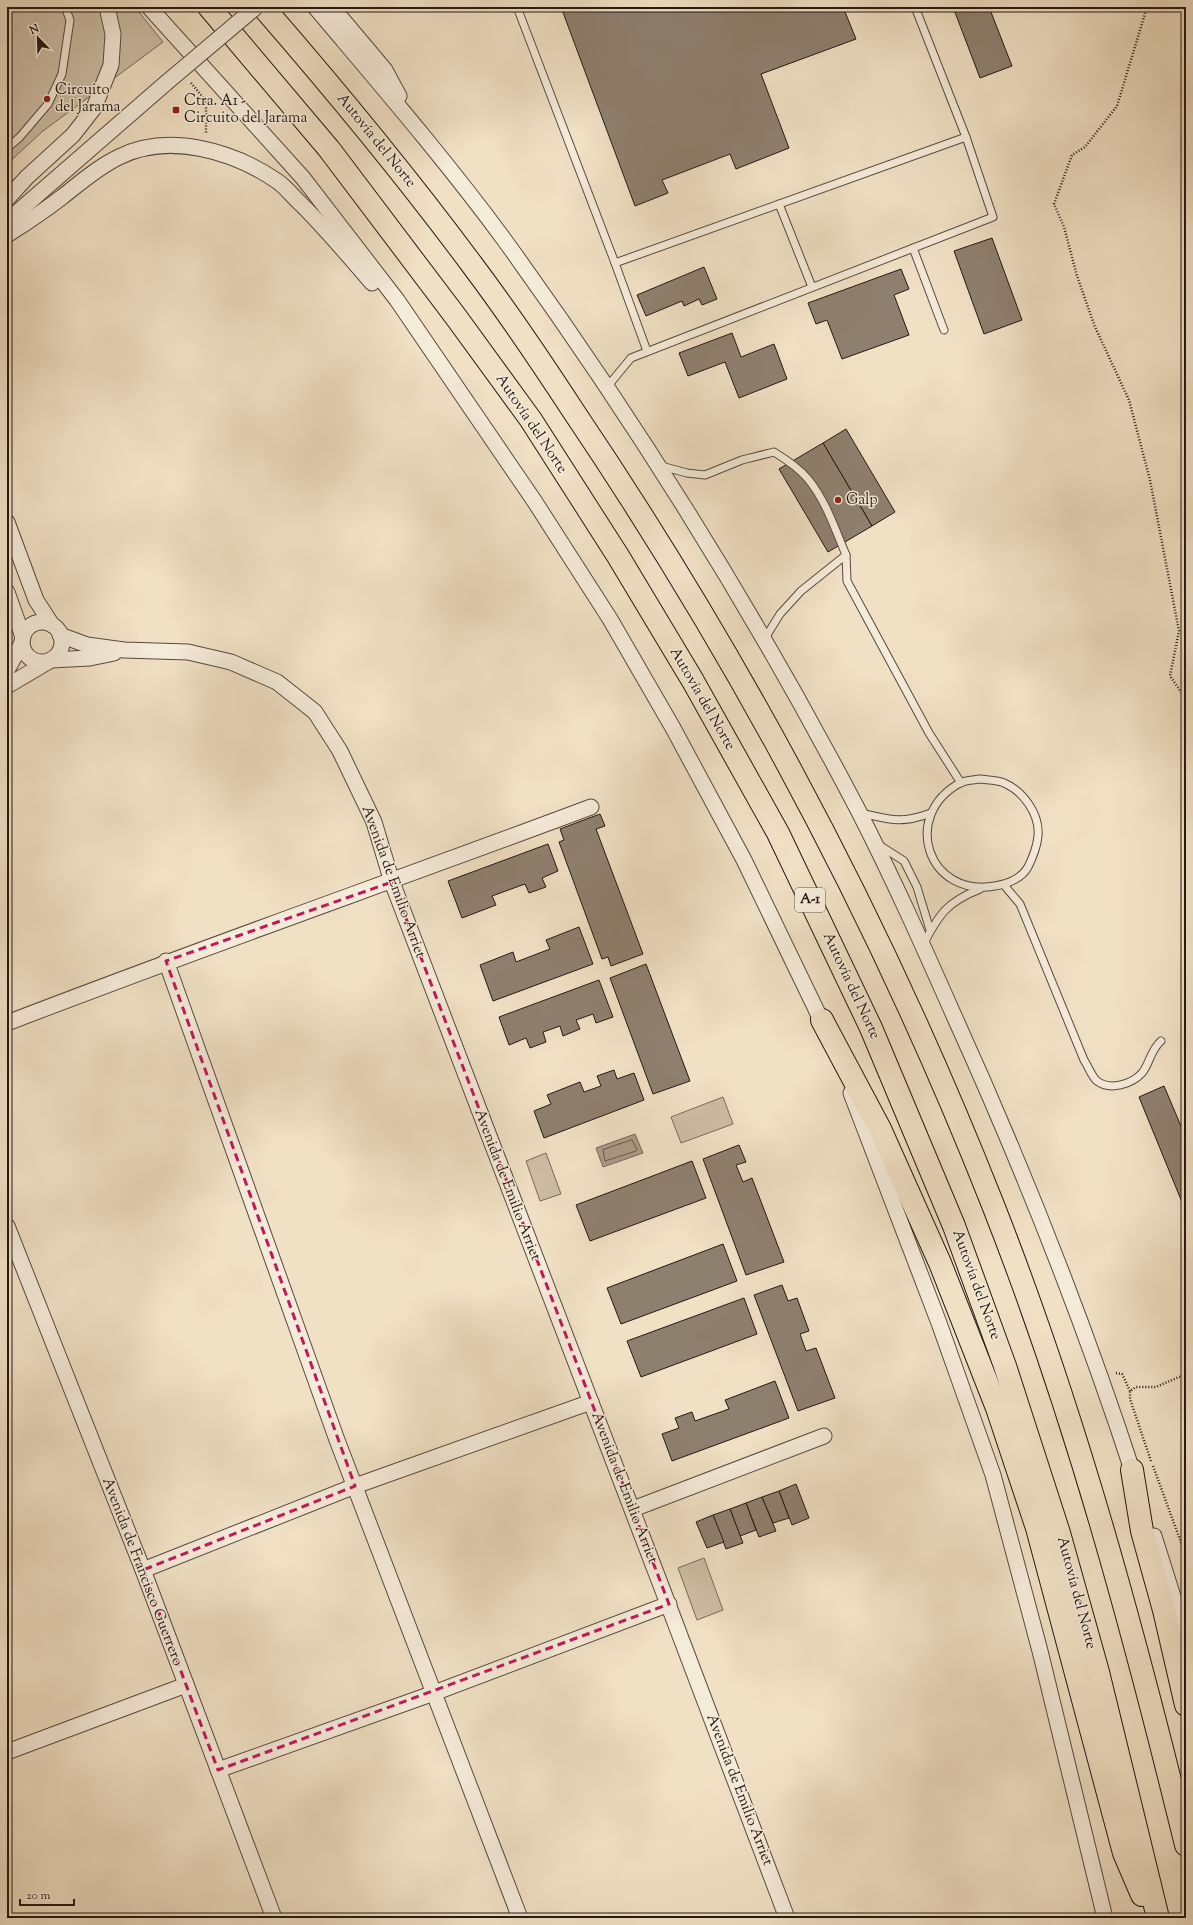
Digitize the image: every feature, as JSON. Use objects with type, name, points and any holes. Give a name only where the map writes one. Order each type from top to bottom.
[{"type":"highway","name":"Autovía del Norte","points":[[209,7],[329,149],[452,310],[531,420],[618,556],[693,681],[778,833],[872,1028],[954,1226],[1005,1366],[1059,1533],[1098,1672],[1158,1918]]},
{"type":"highway","name":"Autovía del Norte","points":[[262,7],[330,84],[474,268],[610,464],[673,564],[743,682],[812,808],[877,938],[954,1108],[995,1210],[1063,1400],[1118,1577],[1154,1714],[1186,1845]]},
{"type":"highway","points":[[822,1020],[880,1129],[940,1264],[997,1408],[1037,1528],[1124,1853],[1152,1918]]},
{"type":"highway","points":[[1132,1470],[1142,1531],[1164,1610],[1186,1705]]},
{"type":"street","points":[[7,198],[27,177],[73,135],[94,108],[111,65],[113,34],[107,7]]},
{"type":"street","points":[[148,7],[303,178],[397,300],[535,502],[610,619],[673,728],[744,860],[822,1020],[894,1200],[993,1475],[1038,1644],[1105,1918]]},
{"type":"street","points":[[9,220],[166,83],[256,7]]},
{"type":"street","points":[[315,7],[415,125],[502,237],[607,387],[658,465],[763,640],[803,709],[859,813],[923,946],[978,1069],[1036,1208],[1132,1470],[1186,1638]]},
{"type":"street","points":[[332,7],[384,70],[415,125]]},
{"type":"street","points":[[7,235],[37,215],[101,167],[120,156],[150,147],[179,146],[204,149],[245,162],[278,182],[319,223],[373,283],[457,387]]},
{"type":"street","points":[[7,522],[36,600],[56,630],[62,644],[60,650],[51,660],[7,686]]},
{"type":"street","points":[[7,592],[24,650],[32,659],[45,662],[51,660],[90,658],[124,650]]},
{"type":"street","points":[[7,670],[30,626],[43,622],[56,630]]},
{"type":"street","name":"Avenida de Emilio Arriet","points":[[56,630],[87,645],[124,650],[188,652],[231,662],[277,682],[315,712],[340,751],[374,822],[392,882],[590,1402],[633,1509],[787,1918]]},
{"type":"street","points":[[7,1023],[166,962],[392,882],[591,807]]},
{"type":"street","points":[[166,962],[355,1486],[520,1918]]},
{"type":"street","name":"Avenida de Francisco Guerrero","points":[[7,1226],[143,1570],[274,1918]]},
{"type":"street","points":[[143,1570],[355,1486],[590,1402]]},
{"type":"street","points":[[633,1509],[824,1436]]},
{"type":"street","points":[[218,1770],[434,1693],[668,1604]]},
{"type":"street","points":[[7,1752],[186,1685]]},
{"type":"lane","points":[[7,148],[19,138],[48,104],[62,74],[70,20],[65,7]]},
{"type":"lane","points":[[517,7],[647,351]]},
{"type":"lane","points":[[607,387],[631,358],[993,217],[966,137],[915,7]]},
{"type":"lane","points":[[615,263],[966,137]]},
{"type":"lane","points":[[779,204],[812,287]]},
{"type":"lane","points":[[914,248],[944,330]]},
{"type":"lane","points":[[658,465],[687,473],[705,475],[742,460],[774,452],[791,463],[808,480],[831,518],[846,555],[847,581],[929,733],[961,782]]},
{"type":"lane","points":[[763,640],[780,614],[796,597],[846,555]]},
{"type":"lane","points":[[923,946],[930,930],[946,907],[961,896],[981,889],[1004,885],[1024,874],[1034,855],[1039,834],[1034,812],[1024,796],[1003,782],[980,779],[961,782],[943,795],[931,813],[926,834],[931,856],[944,874],[962,885],[981,889]]},
{"type":"lane","points":[[859,813],[897,821],[914,819],[931,813]]},
{"type":"lane","points":[[873,841],[904,861],[917,888],[930,930]]},
{"type":"lane","points":[[1004,885],[1020,904],[1084,1060],[1096,1080],[1105,1086],[1124,1085],[1142,1073],[1154,1048],[1161,1041]]},
{"type":"path","points":[[1147,7],[1117,106],[1085,148],[1072,155],[1054,204],[1064,227],[1077,276],[1095,327],[1129,400],[1150,480],[1179,631],[1170,676],[1186,700]]},
{"type":"path","points":[[189,81],[206,101],[207,123],[204,149]]},
{"type":"path","points":[[1186,1374],[1156,1387],[1136,1387],[1130,1391],[1130,1399],[1147,1450],[1186,1556]]},
{"type":"highlighted area","points":[[392,882],[669,1604],[218,1770],[143,1570],[355,1486],[166,961]]},
{"type":"shaded area","name":"Circuito del Jarama","points":[[7,7],[135,7],[163,42],[43,131],[7,164]]},
{"type":"shaded area","points":[[723,1097],[733,1124],[681,1143],[671,1117]]},
{"type":"shaded area","points":[[546,1153],[561,1194],[540,1201],[526,1161]]},
{"type":"shaded area","points":[[704,1558],[723,1610],[697,1620],[678,1568]]},
{"type":"water","points":[[635,1134],[643,1153],[603,1167],[596,1148]]},
{"type":"building","points":[[561,7],[843,7],[856,39],[761,74],[789,148],[736,169],[730,154],[662,180],[668,193],[635,206]]},
{"type":"building","points":[[953,7],[989,7],[1012,66],[980,78]]},
{"type":"building","points":[[992,238],[1022,320],[984,334],[954,251]]},
{"type":"building","points":[[704,267],[717,299],[702,305],[699,299],[684,306],[682,301],[646,316],[637,295]]},
{"type":"building","points":[[901,269],[909,289],[894,295],[909,335],[842,359],[827,320],[816,324],[808,303]]},
{"type":"building","points":[[732,333],[741,357],[774,344],[787,379],[739,398],[725,362],[688,376],[679,353]]},
{"type":"building","points":[[846,429],[895,512],[872,526],[823,443]]},
{"type":"building","points":[[823,443],[872,526],[828,552],[779,469]]},
{"type":"building","points":[[600,814],[605,826],[596,829],[643,954],[611,966],[608,957],[602,959],[559,842],[564,840],[560,829]]},
{"type":"building","points":[[548,844],[558,871],[542,878],[546,887],[529,893],[525,884],[492,896],[496,905],[462,918],[448,881]]},
{"type":"building","points":[[579,927],[593,964],[493,1001],[480,965],[513,952],[516,962],[550,949],[546,940]]},
{"type":"building","points":[[646,964],[690,1081],[653,1094],[610,978]]},
{"type":"building","points":[[599,980],[613,1017],[596,1023],[593,1014],[576,1020],[580,1029],[563,1036],[560,1026],[543,1032],[546,1042],[530,1048],[526,1038],[509,1045],[499,1017]]},
{"type":"building","points":[[614,1070],[617,1079],[634,1073],[644,1100],[544,1138],[534,1111],[551,1104],[547,1095],[580,1082],[584,1092],[601,1086],[597,1076]]},
{"type":"building","points":[[1164,1086],[1186,1138],[1186,1212],[1139,1097]]},
{"type":"building","points":[[739,1145],[746,1162],[736,1165],[743,1182],[752,1178],[784,1262],[746,1275],[703,1159]]},
{"type":"building","points":[[692,1161],[706,1198],[590,1241],[576,1205]]},
{"type":"building","points":[[723,1244],[737,1281],[621,1324],[607,1288]]},
{"type":"building","points":[[782,1285],[788,1301],[797,1298],[809,1331],[800,1334],[806,1351],[816,1348],[835,1398],[798,1411],[754,1295]]},
{"type":"building","points":[[744,1298],[757,1334],[641,1377],[627,1341]]},
{"type":"building","points":[[775,1381],[789,1418],[672,1461],[662,1434],[679,1428],[675,1418],[692,1412],[695,1421],[729,1409],[725,1400]]},
{"type":"building","points":[[796,1484],[809,1518],[792,1525],[779,1491]]},
{"type":"building","points":[[779,1491],[789,1518],[773,1523],[762,1497]]},
{"type":"building","points":[[762,1497],[776,1531],[759,1537],[746,1503]]},
{"type":"building","points":[[746,1503],[756,1530],[740,1536],[730,1509]]},
{"type":"building","points":[[730,1509],[743,1543],[726,1549],[713,1515]]},
{"type":"building","points":[[713,1515],[724,1542],[707,1548],[696,1522]]},
{"type":"place","name":"Circuito del Jarama","points":[[47,99]]},
{"type":"place","name":"Ctra. A1 - Circuito del Jarama","points":[[176,110]]},
{"type":"place","name":"Galp","points":[[838,500]]}]
